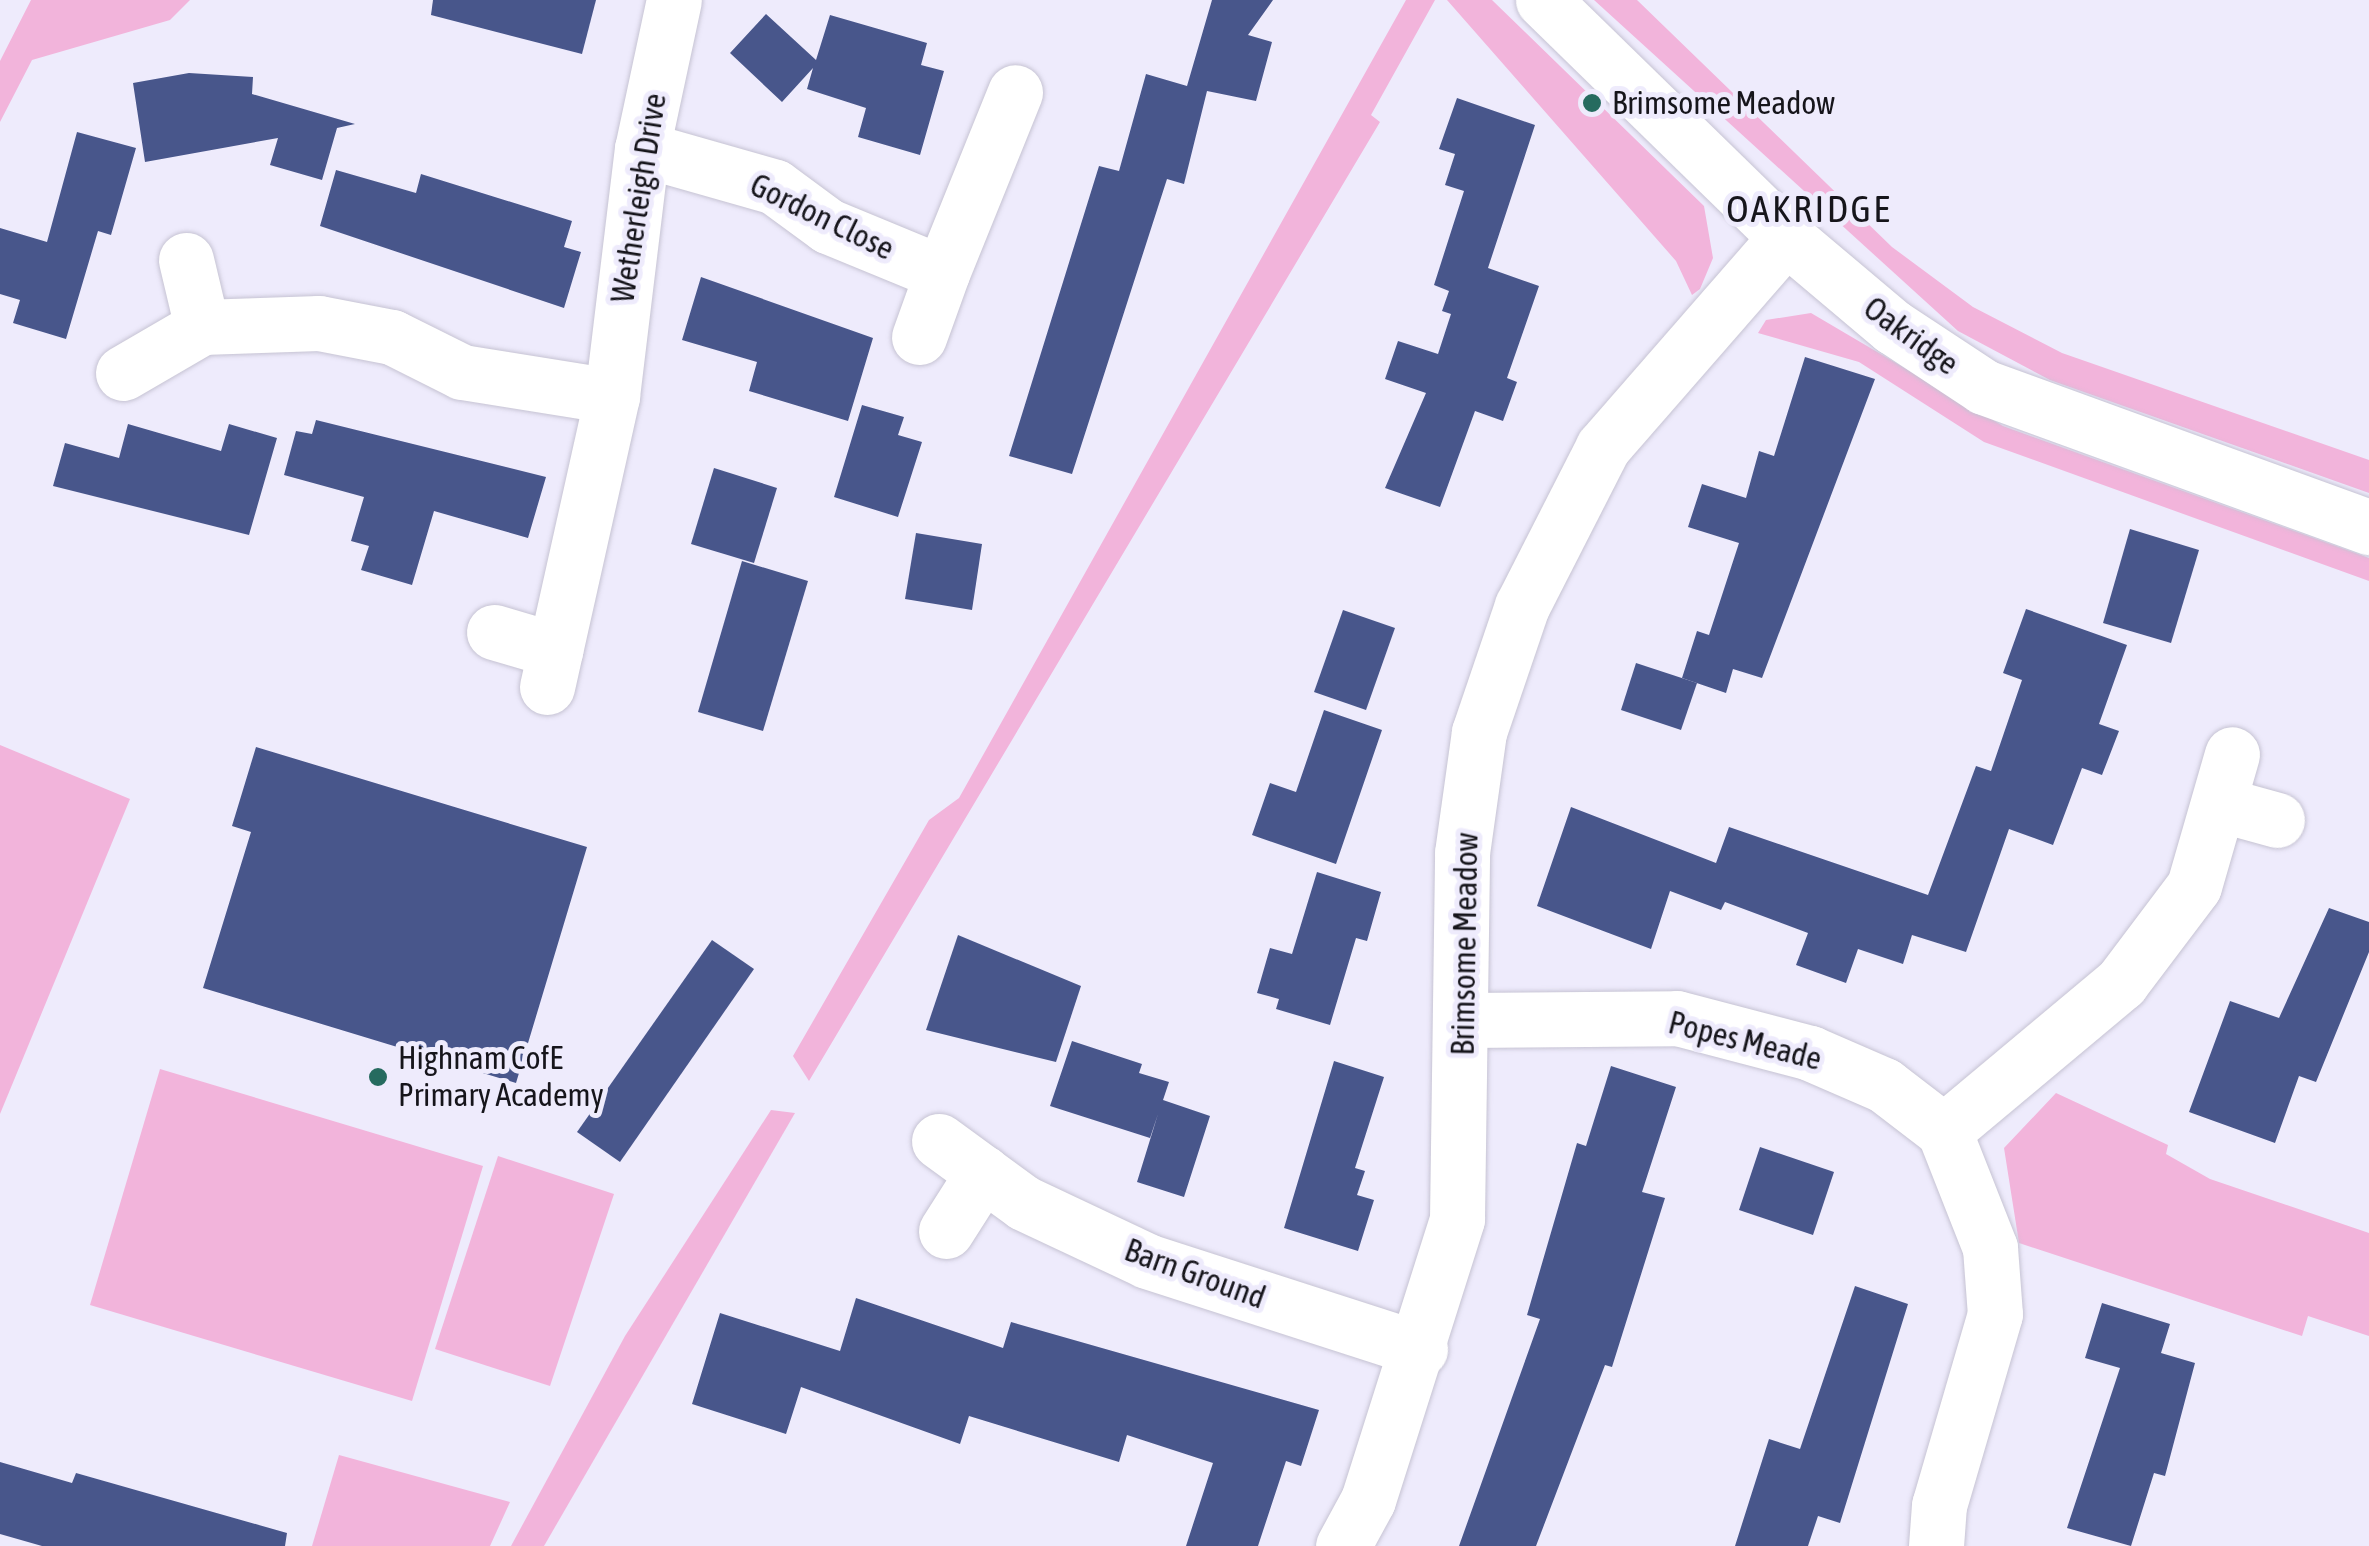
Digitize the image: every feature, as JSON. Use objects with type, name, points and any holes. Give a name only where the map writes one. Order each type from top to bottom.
[{"type":"street","name":"Wetherleigh Drive","points":[[494,632],[551,668],[612,396],[642,149],[674,0]]},
{"type":"street","name":"Oakridge","points":[[1543,0],[1786,237],[1893,327],[1984,387],[2369,527]]},
{"type":"street","points":[[919,337],[1015,92]]},
{"type":"street","name":"Gordon Close","points":[[642,149],[775,187],[828,226],[942,273]]},
{"type":"street","name":"Brimsome Meadow","points":[[1343,1546],[1420,1349],[1457,1219],[1466,1020],[1462,853],[1479,732],[1522,606],[1604,447],[1786,237]]},
{"type":"street","points":[[186,260],[202,327]]},
{"type":"street","points":[[123,373],[202,327],[320,323],[392,337],[462,372],[612,396]]},
{"type":"street","points":[[1936,1546],[1995,1314],[1990,1248],[1944,1130],[2122,983],[2194,886],[2227,780],[2277,820]]},
{"type":"street","name":"Popes Meade","points":[[1466,1020],[1677,1018],[1810,1052],[1884,1085],[1944,1130]]},
{"type":"street","name":"Barn Ground","points":[[939,1140],[1024,1203],[1148,1260],[1420,1349]]},
{"type":"street","points":[[946,1231],[983,1173]]},
{"type":"shaded area","points":[[31,0],[190,0],[170,20],[32,60],[0,122],[0,61]]},
{"type":"shaded area","points":[[1406,0],[1435,0],[1371,115],[1380,122],[809,1081],[793,1056],[929,820],[959,798]]},
{"type":"shaded area","points":[[1447,0],[1492,0],[1704,206],[1713,258],[1700,289],[1692,295],[1676,261]]},
{"type":"shaded area","points":[[1594,0],[1637,0],[1892,247],[1973,307],[2062,353],[2369,460],[2369,493],[2050,380],[1958,331]]},
{"type":"shaded area","points":[[1811,313],[2003,426],[2369,558],[2369,581],[1984,442],[1859,362],[1758,333],[1766,320]]},
{"type":"shaded area","points":[[0,745],[130,799],[0,1114]]},
{"type":"shaded area","points":[[160,1069],[483,1166],[412,1401],[90,1305]]},
{"type":"shaded area","points":[[2056,1093],[2168,1145],[2166,1154],[2210,1179],[2369,1233],[2369,1336],[2308,1316],[2302,1336],[2019,1243],[2004,1148]]},
{"type":"shaded area","points":[[771,1110],[795,1113],[544,1546],[511,1546],[625,1336]]},
{"type":"shaded area","points":[[498,1156],[614,1194],[550,1386],[435,1349]]},
{"type":"shaded area","points":[[339,1455],[510,1502],[490,1546],[312,1546]]},
{"type":"building","points":[[433,0],[596,0],[582,54],[431,15]]},
{"type":"building","points":[[1212,0],[1273,0],[1248,35],[1272,42],[1256,101],[1207,91],[1184,184],[1167,179],[1072,474],[1009,456],[1099,166],[1119,171],[1146,74],[1187,86]]},
{"type":"building","points":[[766,14],[816,60],[830,15],[927,43],[921,65],[944,71],[920,155],[858,137],[866,108],[807,89],[813,68],[782,102],[730,53]]},
{"type":"building","points":[[189,73],[253,77],[252,94],[355,124],[337,128],[322,180],[270,165],[278,138],[145,162],[133,83]]},
{"type":"building","points":[[1457,98],[1535,125],[1488,268],[1539,286],[1507,378],[1517,382],[1503,421],[1475,411],[1440,507],[1385,488],[1426,393],[1385,379],[1398,341],[1438,354],[1451,314],[1442,311],[1449,291],[1434,285],[1464,191],[1445,185],[1455,154],[1439,149]]},
{"type":"building","points":[[77,132],[136,148],[111,235],[98,231],[66,339],[13,323],[20,300],[0,294],[0,228],[47,242]]},
{"type":"building","points":[[336,170],[416,193],[421,174],[572,221],[564,247],[581,252],[564,308],[320,226]]},
{"type":"building","points":[[701,277],[873,338],[848,421],[749,391],[757,362],[682,340]]},
{"type":"building","points":[[1805,357],[1875,379],[1762,678],[1733,669],[1726,693],[1682,678],[1697,631],[1709,635],[1739,543],[1688,527],[1702,484],[1746,498],[1759,451],[1774,456]]},
{"type":"building","points":[[862,405],[904,417],[898,435],[922,442],[898,517],[834,497]]},
{"type":"building","points":[[316,420],[546,477],[528,538],[434,511],[412,585],[361,570],[369,546],[351,541],[364,497],[284,475],[296,431],[312,434]]},
{"type":"building","points":[[128,424],[221,451],[229,424],[277,438],[249,535],[53,486],[65,443],[119,458]]},
{"type":"building","points":[[714,468],[777,488],[754,563],[691,544]]},
{"type":"building","points":[[2130,529],[2199,550],[2171,643],[2103,623]]},
{"type":"building","points":[[916,533],[982,544],[972,610],[905,599]]},
{"type":"building","points":[[742,561],[808,581],[763,731],[698,712]]},
{"type":"building","points":[[2026,609],[2127,645],[2099,724],[2119,731],[2102,775],[2082,768],[2053,845],[2009,829],[1966,952],[1912,935],[1903,964],[1858,949],[1846,983],[1796,965],[1808,933],[1725,902],[1721,910],[1670,891],[1651,949],[1537,906],[1571,807],[1716,863],[1729,827],[1928,895],[1976,766],[1991,771],[2022,680],[2003,673]]},
{"type":"building","points":[[1343,610],[1395,628],[1366,710],[1314,692]]},
{"type":"building","points":[[1636,663],[1697,683],[1681,730],[1621,710]]},
{"type":"building","points":[[1324,710],[1382,730],[1336,864],[1252,835],[1270,783],[1296,792]]},
{"type":"building","points":[[256,747],[587,847],[516,1083],[203,988],[251,832],[232,826]]},
{"type":"building","points":[[1317,872],[1381,892],[1367,941],[1356,938],[1330,1025],[1276,1009],[1279,999],[1257,993],[1270,948],[1292,954]]},
{"type":"building","points":[[2329,908],[2369,922],[2369,952],[2316,1082],[2299,1076],[2275,1143],[2189,1112],[2230,1001],[2279,1018]]},
{"type":"building","points":[[958,935],[1081,986],[1056,1062],[926,1030]]},
{"type":"building","points":[[712,940],[754,969],[620,1162],[577,1132]]},
{"type":"building","points":[[1072,1041],[1142,1064],[1139,1073],[1169,1082],[1163,1100],[1210,1116],[1184,1197],[1137,1182],[1158,1114],[1150,1138],[1050,1106]]},
{"type":"building","points":[[1334,1061],[1384,1077],[1355,1168],[1365,1171],[1357,1195],[1374,1200],[1358,1251],[1284,1228]]},
{"type":"building","points":[[1611,1066],[1676,1087],[1642,1192],[1665,1198],[1612,1367],[1605,1365],[1536,1546],[1459,1546],[1540,1319],[1527,1315],[1577,1143],[1586,1146]]},
{"type":"building","points":[[1760,1147],[1834,1172],[1813,1235],[1739,1210]]},
{"type":"building","points":[[1855,1286],[1908,1304],[1840,1523],[1818,1516],[1808,1546],[1735,1546],[1769,1439],[1800,1449]]},
{"type":"building","points":[[856,1298],[1003,1348],[1011,1322],[1319,1410],[1301,1466],[1286,1461],[1258,1546],[1186,1546],[1213,1463],[1127,1435],[1119,1462],[969,1416],[960,1444],[801,1387],[786,1434],[692,1404],[720,1313],[840,1351]]},
{"type":"building","points":[[2102,1303],[2170,1324],[2161,1353],[2195,1363],[2165,1476],[2154,1473],[2131,1546],[2067,1528],[2120,1368],[2085,1358]]},
{"type":"building","points":[[0,1462],[72,1483],[76,1473],[287,1533],[285,1546],[42,1546],[0,1534]]},
{"type":"place","name":"Brimsome Meadow","points":[[1592,103]]},
{"type":"place","name":"Highnam CofE Primary Academy","points":[[378,1077]]},
{"type":"district","name":"OAKRIDGE","points":[[1809,209]]}]
